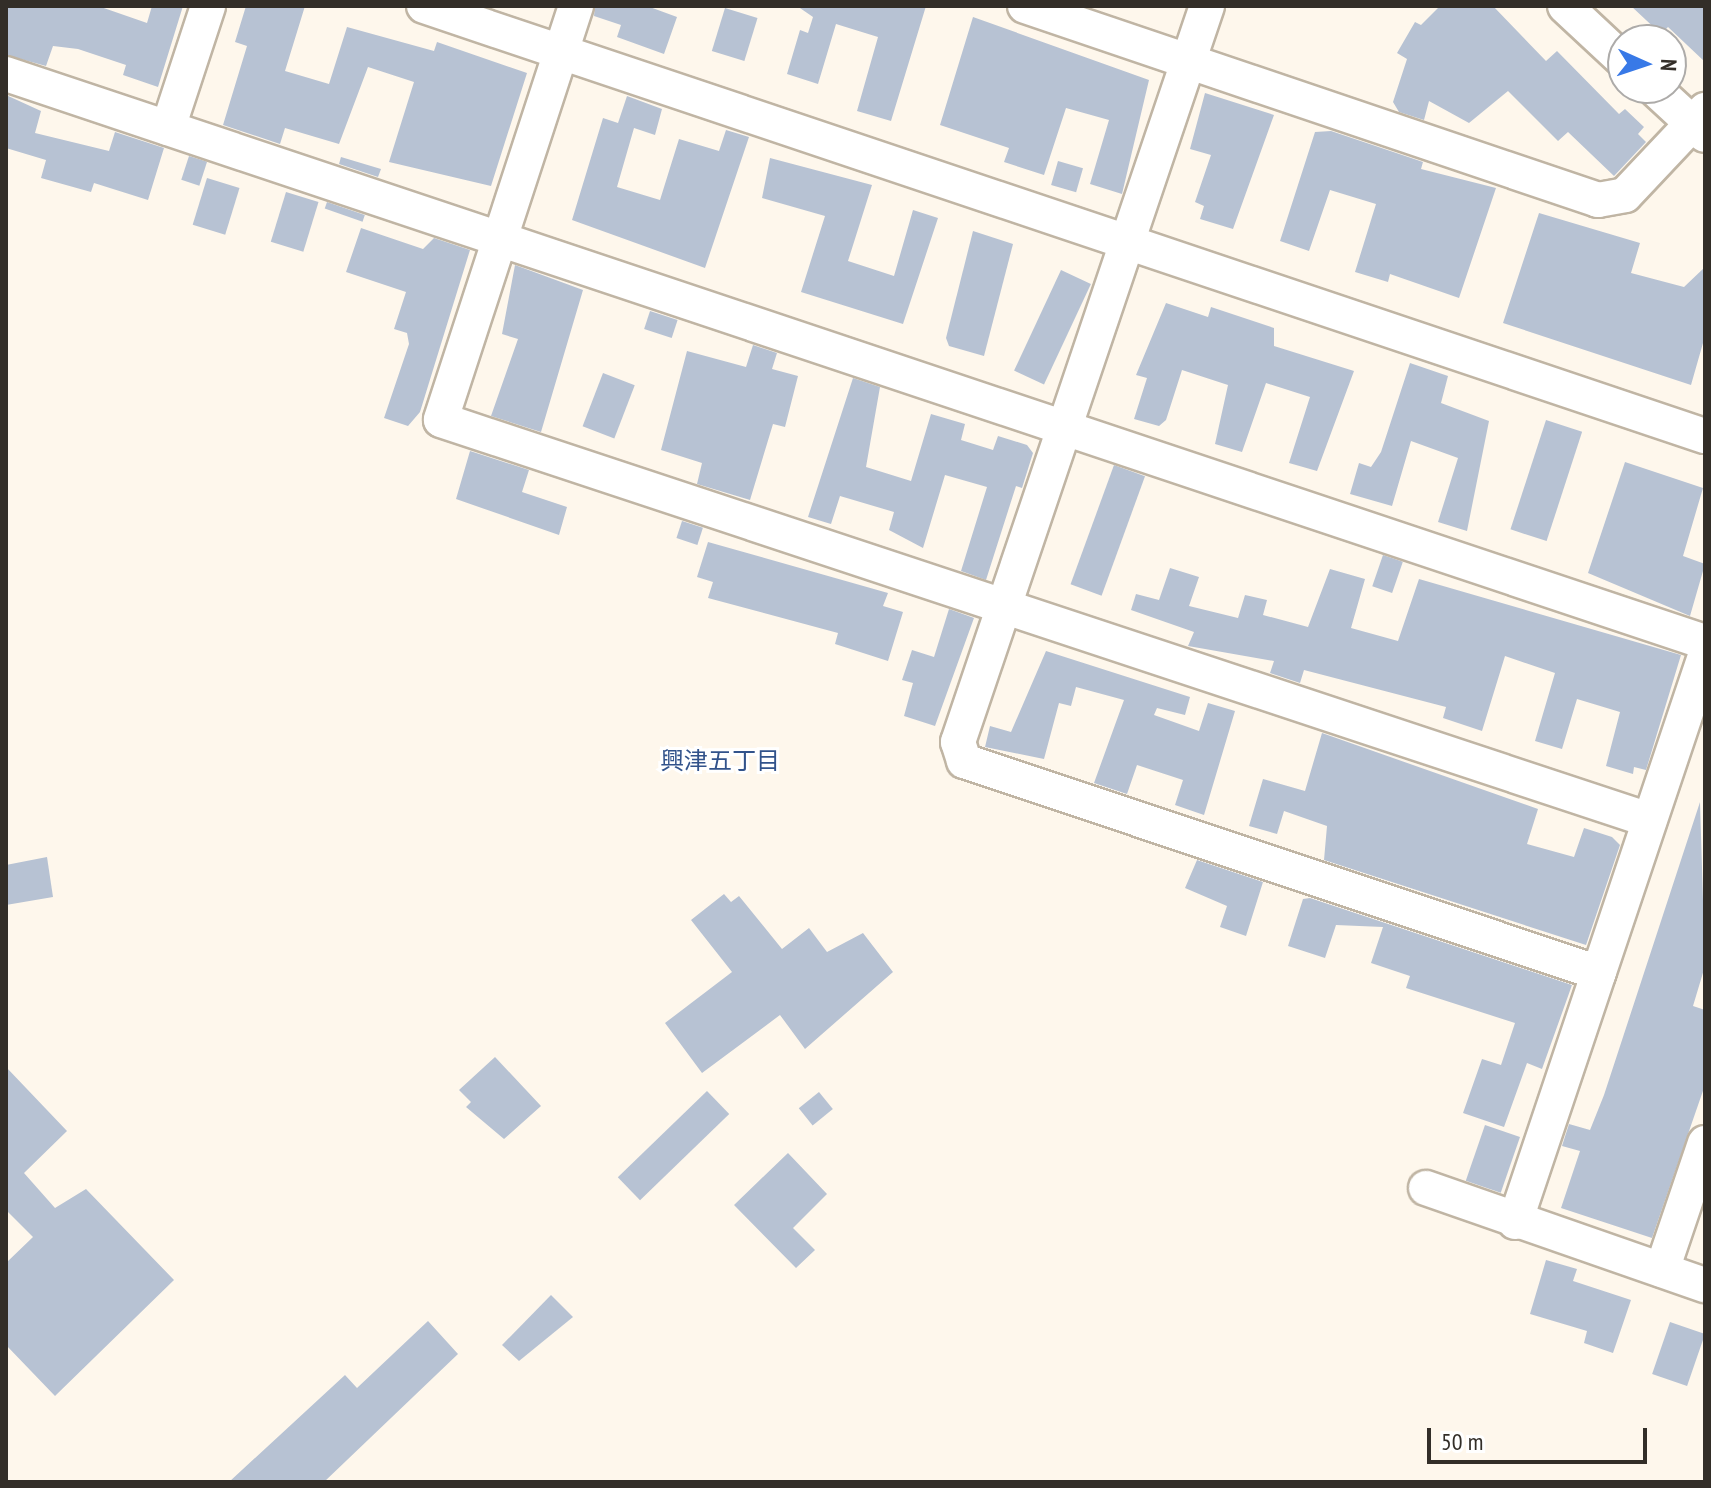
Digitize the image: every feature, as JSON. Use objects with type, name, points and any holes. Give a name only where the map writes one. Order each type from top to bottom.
[{"type":"street","points":[[168,128],[208,6]]},
{"type":"street","points":[[424,6],[1705,436]]},
{"type":"street","points":[[576,6],[441,420],[1649,820]]},
{"type":"street","points":[[1025,6],[1598,200],[1625,195],[1701,123],[1675,104]]},
{"type":"street","points":[[1207,6],[958,742],[964,761],[1599,973]]},
{"type":"street","points":[[1565,6],[1607,45]]},
{"type":"street","points":[[6,74],[1705,642]]},
{"type":"street","points":[[1515,1222],[1705,656]]},
{"type":"street","points":[[1662,1270],[1705,1143]]},
{"type":"street","points":[[1426,1188],[1515,1222],[1705,1285]]},
{"type":"building","points":[[6,6],[98,6],[147,23],[152,6],[183,6],[158,87],[123,75],[126,65],[78,49],[53,46],[46,66],[6,55]]},
{"type":"building","points":[[246,6],[305,6],[285,71],[329,84],[347,27],[434,51],[437,42],[527,73],[491,186],[389,162],[414,82],[368,67],[339,144],[285,128],[280,144],[223,125],[247,46],[235,42]]},
{"type":"building","points":[[595,6],[647,6],[677,17],[664,54],[617,37],[621,25],[594,16]]},
{"type":"building","points":[[797,6],[926,6],[891,121],[857,111],[878,37],[836,24],[818,84],[787,74],[800,30],[808,33],[813,17]]},
{"type":"building","points":[[1440,6],[1493,6],[1546,61],[1557,51],[1607,104],[1619,114],[1625,109],[1644,127],[1638,134],[1646,142],[1614,176],[1568,132],[1558,141],[1508,91],[1469,123],[1429,101],[1424,120],[1399,112],[1393,102],[1407,59],[1397,53],[1415,22],[1421,25]]},
{"type":"building","points":[[1631,6],[1705,6],[1705,62],[1687,45],[1687,24],[1650,24]]},
{"type":"building","points":[[725,8],[758,18],[744,61],[712,51]]},
{"type":"building","points":[[973,17],[1149,80],[1122,194],[1090,184],[1109,120],[1066,108],[1044,175],[1004,162],[1009,148],[940,125]]},
{"type":"building","points":[[1205,93],[1274,115],[1233,229],[1200,219],[1204,206],[1195,202],[1211,155],[1190,149]]},
{"type":"building","points":[[6,95],[41,111],[35,133],[109,151],[115,132],[164,148],[148,200],[94,183],[91,192],[41,178],[46,160],[6,148]]},
{"type":"building","points":[[627,96],[662,109],[655,135],[634,128],[617,187],[660,200],[679,139],[719,151],[726,130],[749,137],[705,268],[572,220],[603,118],[618,123]]},
{"type":"building","points":[[1331,131],[1423,162],[1421,169],[1496,188],[1459,298],[1390,274],[1388,282],[1355,272],[1376,204],[1330,190],[1309,251],[1280,241],[1315,132]]},
{"type":"building","points":[[189,156],[207,162],[199,186],[181,180]]},
{"type":"building","points":[[341,157],[381,169],[378,177],[339,164]]},
{"type":"building","points":[[770,158],[872,185],[848,261],[894,276],[913,210],[938,218],[903,324],[801,292],[825,216],[762,198]]},
{"type":"building","points":[[1058,161],[1083,168],[1076,192],[1051,185]]},
{"type":"building","points":[[207,178],[240,188],[225,235],[193,225]]},
{"type":"building","points":[[286,192],[319,202],[303,252],[271,242]]},
{"type":"building","points":[[327,202],[365,215],[363,222],[325,209]]},
{"type":"building","points":[[1539,213],[1640,243],[1631,273],[1684,287],[1705,267],[1705,336],[1691,385],[1503,323]]},
{"type":"building","points":[[361,228],[423,249],[434,238],[470,250],[420,412],[408,426],[384,418],[409,344],[407,333],[394,329],[406,292],[346,272]]},
{"type":"building","points":[[973,231],[1013,244],[984,356],[949,346],[946,338]]},
{"type":"building","points":[[515,265],[583,290],[541,432],[491,416],[518,339],[502,334]]},
{"type":"building","points":[[1061,270],[1091,284],[1044,385],[1014,371]]},
{"type":"building","points":[[1166,303],[1208,317],[1211,307],[1274,328],[1274,346],[1354,371],[1317,471],[1289,463],[1310,397],[1266,383],[1242,452],[1215,444],[1228,385],[1182,370],[1166,420],[1159,426],[1134,419],[1147,378],[1136,375]]},
{"type":"building","points":[[650,311],[678,320],[672,338],[644,329]]},
{"type":"building","points":[[753,345],[777,353],[772,369],[798,376],[785,427],[773,424],[750,500],[697,484],[702,463],[661,450],[687,351],[746,367]]},
{"type":"building","points":[[1410,363],[1448,376],[1441,403],[1489,421],[1467,531],[1438,522],[1458,458],[1411,441],[1392,506],[1350,494],[1359,463],[1371,467],[1381,452]]},
{"type":"building","points":[[603,373],[635,385],[614,438],[583,426]]},
{"type":"building","points":[[853,378],[880,387],[866,467],[911,481],[931,414],[965,424],[961,440],[993,450],[998,436],[1027,445],[1033,453],[1022,488],[1016,486],[986,580],[961,571],[987,487],[945,475],[923,548],[889,530],[894,512],[840,496],[831,524],[808,517]]},
{"type":"building","points":[[1546,420],[1582,432],[1547,541],[1510,529]]},
{"type":"building","points":[[470,451],[529,470],[522,492],[567,507],[559,535],[456,499]]},
{"type":"building","points":[[1625,462],[1703,488],[1683,556],[1705,564],[1690,616],[1588,573]]},
{"type":"building","points":[[1114,465],[1145,476],[1102,596],[1071,584]]},
{"type":"building","points":[[682,521],[703,528],[697,545],[676,538]]},
{"type":"building","points":[[708,542],[888,593],[883,606],[903,612],[888,661],[835,644],[838,633],[708,598],[713,582],[697,577]]},
{"type":"building","points":[[1383,555],[1403,562],[1392,593],[1372,586]]},
{"type":"building","points":[[1170,568],[1199,577],[1189,606],[1238,618],[1245,595],[1267,600],[1263,615],[1308,627],[1330,569],[1365,579],[1351,628],[1398,641],[1419,579],[1681,655],[1646,770],[1634,767],[1633,774],[1606,766],[1620,712],[1577,699],[1562,749],[1535,741],[1555,673],[1505,656],[1482,731],[1443,718],[1446,707],[1304,670],[1300,683],[1270,673],[1274,661],[1188,646],[1194,632],[1131,610],[1136,594],[1159,600]]},
{"type":"building","points":[[949,609],[974,618],[935,726],[904,716],[913,683],[902,680],[912,650],[934,657]]},
{"type":"building","points":[[1046,651],[1190,697],[1185,715],[1157,708],[1154,715],[1199,731],[1208,703],[1235,711],[1204,815],[1175,805],[1183,780],[1137,765],[1127,794],[1094,783],[1124,700],[1076,687],[1071,706],[1059,703],[1044,759],[985,747],[990,726],[1011,732]]},
{"type":"building","points":[[1322,733],[1538,809],[1527,844],[1574,857],[1584,828],[1612,837],[1620,845],[1586,945],[1324,860],[1327,826],[1284,811],[1277,834],[1249,826],[1263,779],[1305,791]]},
{"type":"building","points":[[1700,802],[1705,966],[1693,1006],[1705,1010],[1705,1085],[1652,1238],[1561,1208],[1580,1151],[1562,1146],[1569,1124],[1590,1130]]},
{"type":"building","points":[[47,857],[53,897],[6,905],[6,865]]},
{"type":"building","points":[[1197,860],[1263,882],[1246,936],[1220,927],[1227,906],[1185,888]]},
{"type":"building","points":[[724,894],[731,902],[739,896],[782,949],[809,928],[827,952],[863,933],[893,972],[805,1049],[780,1015],[702,1073],[665,1023],[732,972],[691,920]]},
{"type":"building","points":[[1310,898],[1572,985],[1542,1069],[1527,1063],[1504,1127],[1463,1113],[1482,1059],[1501,1065],[1515,1023],[1406,988],[1410,976],[1371,963],[1383,927],[1336,925],[1325,958],[1288,946],[1303,899]]},
{"type":"building","points":[[495,1057],[541,1106],[504,1139],[466,1107],[471,1102],[459,1090]]},
{"type":"building","points":[[6,1067],[67,1131],[24,1173],[55,1208],[86,1189],[174,1280],[55,1396],[6,1345],[6,1263],[33,1237],[6,1210]]},
{"type":"building","points":[[707,1091],[729,1114],[640,1200],[618,1177]]},
{"type":"building","points":[[819,1092],[833,1109],[813,1125],[799,1108]]},
{"type":"building","points":[[1485,1125],[1520,1137],[1501,1193],[1466,1181]]},
{"type":"building","points":[[788,1153],[827,1194],[793,1228],[815,1250],[796,1268],[734,1205]]},
{"type":"building","points":[[1546,1260],[1577,1269],[1573,1281],[1631,1300],[1613,1353],[1584,1343],[1587,1331],[1530,1314]]},
{"type":"building","points":[[551,1295],[573,1317],[519,1361],[502,1345]]},
{"type":"building","points":[[428,1321],[458,1354],[324,1482],[229,1482],[345,1375],[357,1388]]},
{"type":"building","points":[[1670,1322],[1705,1334],[1687,1386],[1652,1374]]},
{"type":"district","name":"興津五丁目","points":[[720,761]]}]
